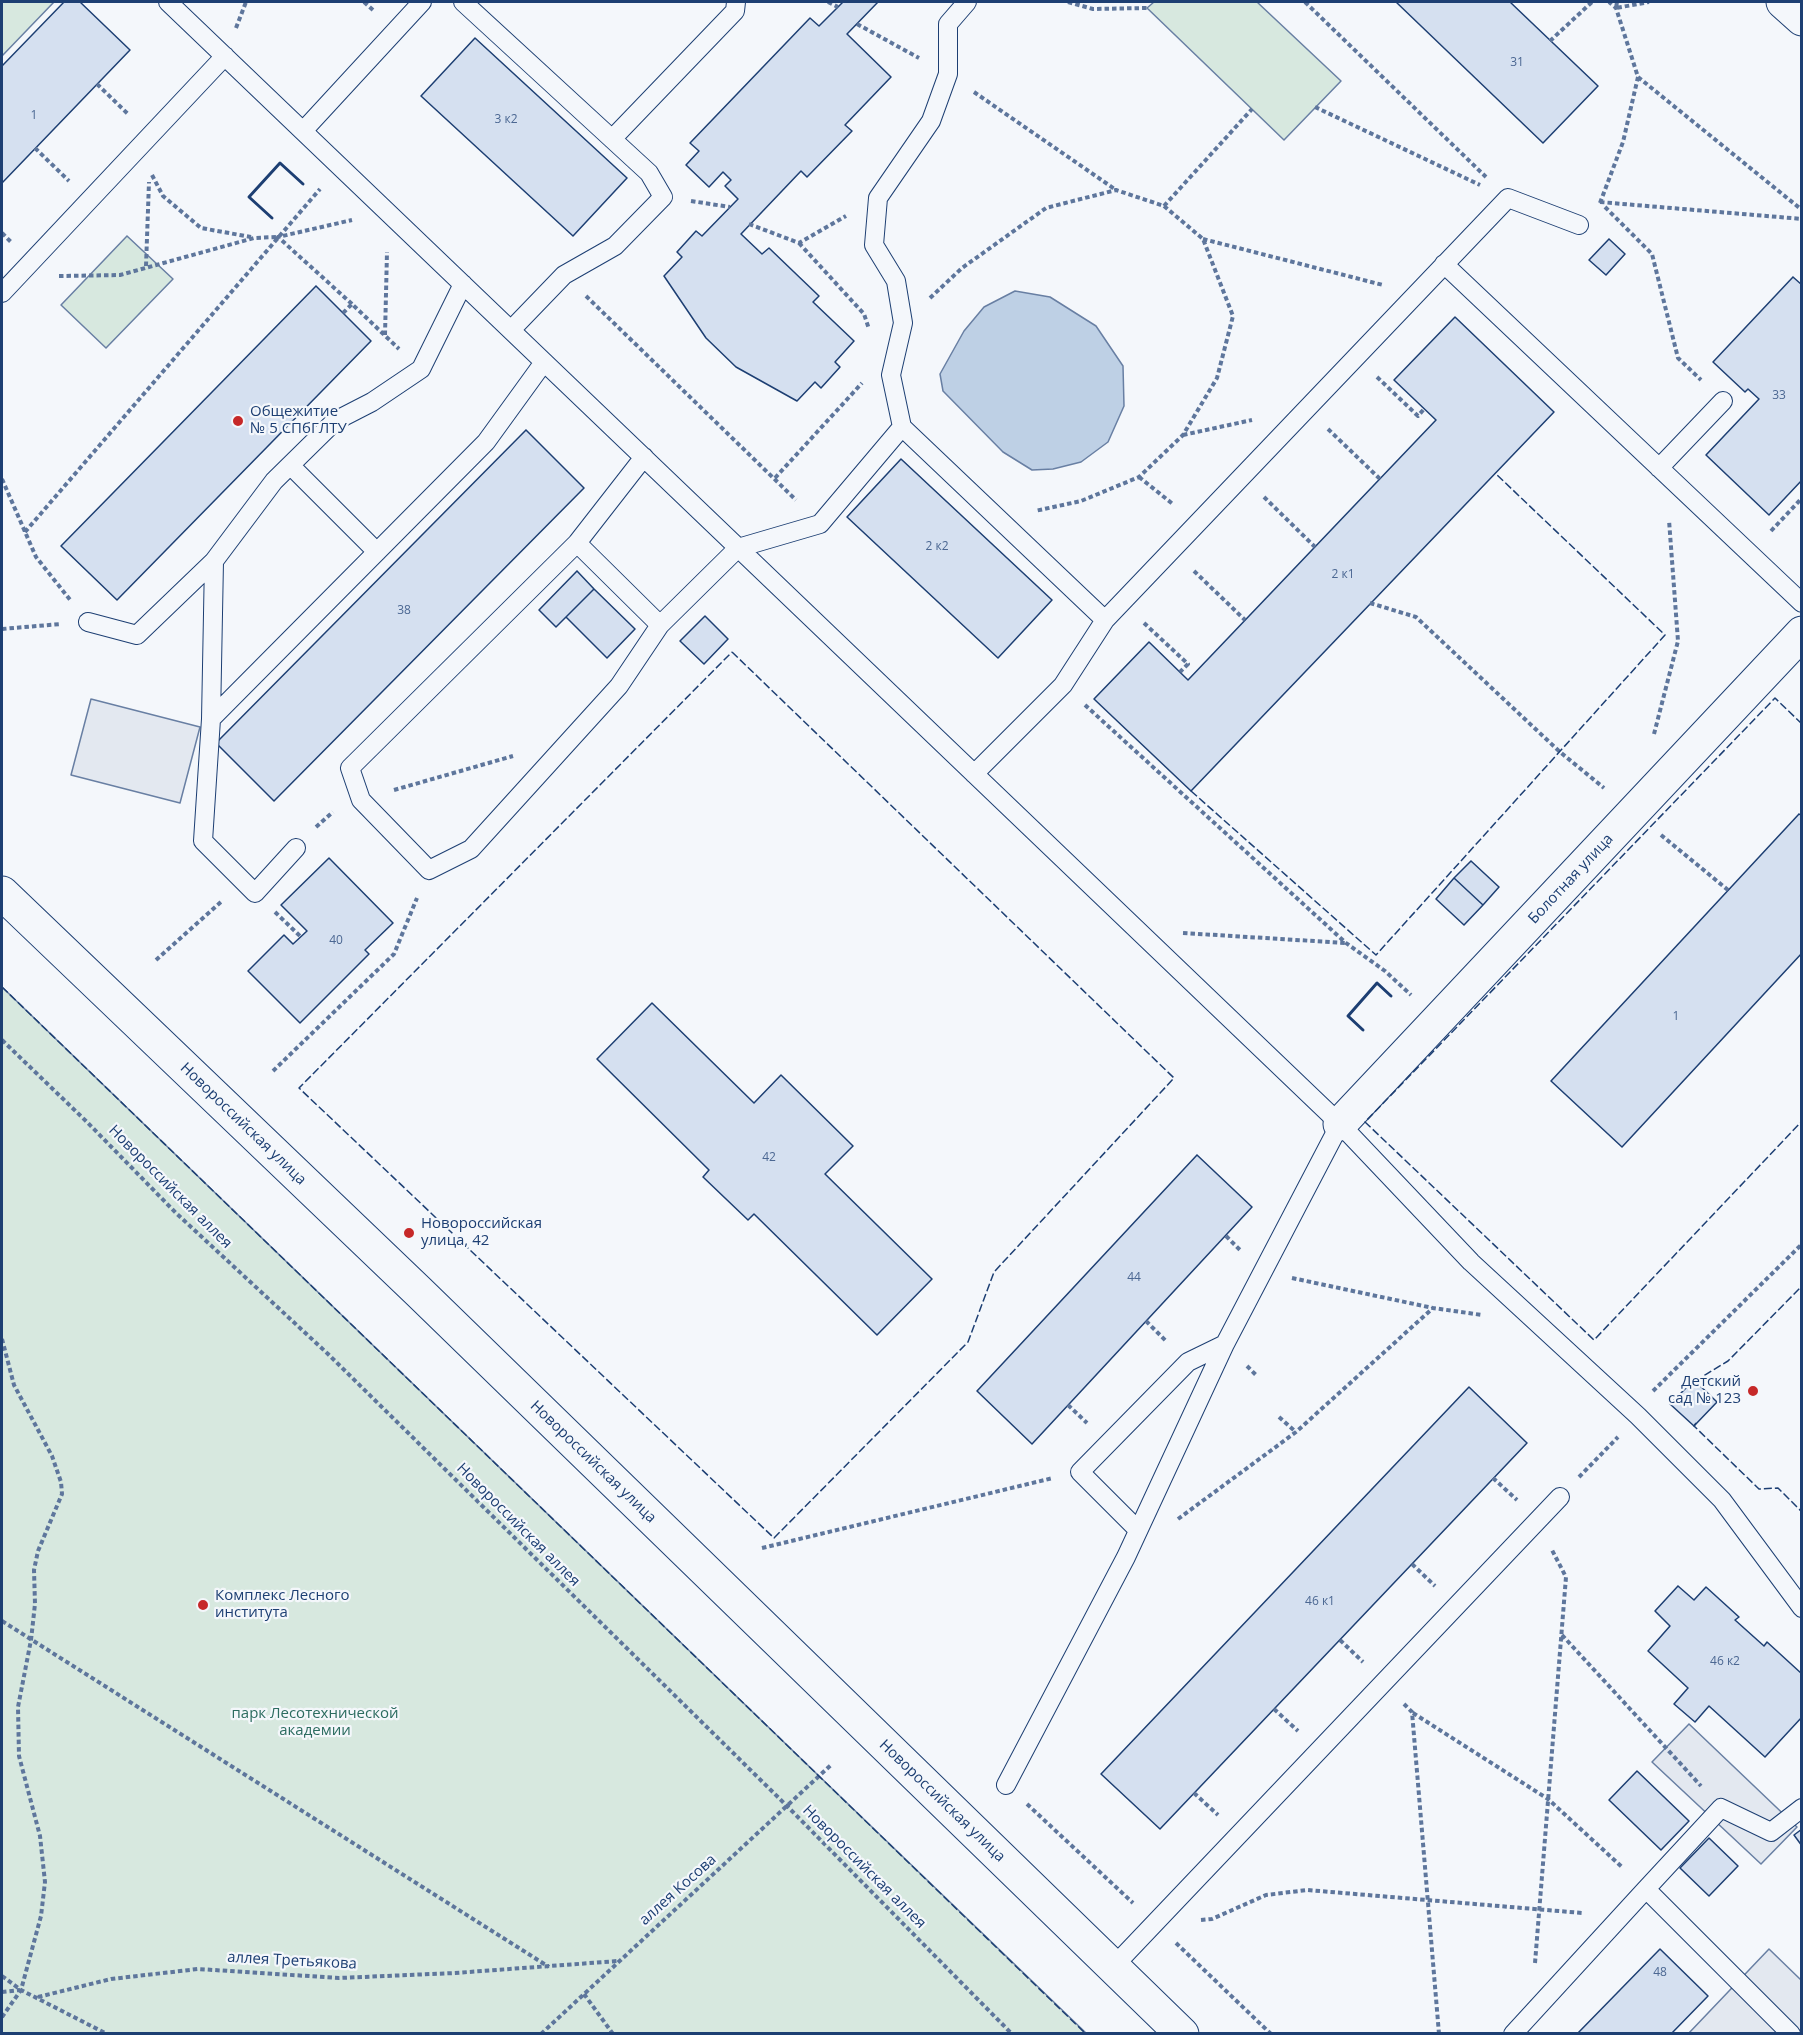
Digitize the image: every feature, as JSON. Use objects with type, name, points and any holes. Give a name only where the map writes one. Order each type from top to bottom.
[{"type":"main road","points":[[1783,2],[1802,18]]},
{"type":"main road","name":"Болотная улица","points":[[1340,1124],[1802,633]]},
{"type":"main road","name":"Новороссийская улица","points":[[2,893],[445,1317],[1182,2034]]},
{"type":"lane","points":[[168,2],[1340,1124],[1471,1262],[1636,1414],[1722,1500],[1802,1608]]},
{"type":"lane","points":[[303,131],[422,2]]},
{"type":"lane","points":[[464,2],[649,172],[663,197],[615,246],[564,275],[511,330]]},
{"type":"lane","points":[[612,139],[735,11],[736,2]]},
{"type":"lane","points":[[967,2],[948,24],[948,74],[931,121],[878,198],[874,245],[896,281],[903,323],[891,375],[903,427],[1104,620]]},
{"type":"lane","points":[[2,293],[225,56]]},
{"type":"lane","points":[[974,774],[1063,685],[1104,620],[1123,603],[1355,356],[1508,198],[1579,225]]},
{"type":"lane","points":[[1444,264],[1802,603]]},
{"type":"lane","points":[[88,622],[137,634],[214,561],[274,481],[335,422],[372,402],[421,369],[463,284]]},
{"type":"lane","points":[[211,719],[486,442],[544,362]]},
{"type":"lane","points":[[1662,471],[1723,401]]},
{"type":"lane","points":[[644,458],[577,543],[350,768],[361,800],[429,870],[471,849],[619,686],[660,625],[738,548],[820,524],[903,427]]},
{"type":"lane","points":[[290,465],[377,552]]},
{"type":"lane","points":[[577,543],[660,625]]},
{"type":"lane","points":[[214,561],[211,719],[203,841],[255,893],[296,848]]},
{"type":"lane","points":[[1006,1785],[1138,1530],[1225,1344],[1340,1124]]},
{"type":"lane","points":[[1138,1530],[1080,1472],[1188,1362],[1225,1344]]},
{"type":"lane","points":[[1113,1967],[1560,1497]]},
{"type":"lane","points":[[1513,2034],[1721,1808],[1771,1832],[1802,1808]]},
{"type":"lane","points":[[1646,1889],[1791,2034]]},
{"type":"path","points":[[828,2],[838,7]]},
{"type":"path","points":[[1068,2],[1093,9],[1147,8]]},
{"type":"path","points":[[1305,2],[1508,198]]},
{"type":"path","points":[[1550,40],[1592,2]]},
{"type":"path","points":[[1609,2],[1616,8]]},
{"type":"path","points":[[1579,225],[1600,202],[1623,142],[1638,77],[1616,8],[1617,2]]},
{"type":"path","points":[[1616,8],[1649,2]]},
{"type":"path","points":[[857,24],[948,74],[1116,190],[1164,206],[1203,239],[1416,293]]},
{"type":"path","points":[[1638,77],[1802,210]]},
{"type":"path","points":[[97,84],[151,135]]},
{"type":"path","points":[[1315,107],[1508,198]]},
{"type":"path","points":[[1164,206],[1252,109]]},
{"type":"path","points":[[35,148],[90,200]]},
{"type":"path","points":[[25,532],[339,166]]},
{"type":"path","points":[[146,266],[149,169],[163,196],[201,228],[254,238]]},
{"type":"path","points":[[903,323],[962,268],[1046,208],[1116,190]]},
{"type":"path","points":[[663,197],[730,207]]},
{"type":"path","points":[[799,243],[878,198]]},
{"type":"path","points":[[1600,202],[1802,219]]},
{"type":"path","points":[[1600,202],[1652,254],[1678,358],[1723,401]]},
{"type":"path","points":[[16,278],[120,275],[254,238],[278,237],[388,212],[384,335]]},
{"type":"path","points":[[749,224],[799,243],[864,314],[872,335]]},
{"type":"path","points":[[278,237],[421,369]]},
{"type":"path","points":[[1000,520],[1081,501],[1139,477],[1183,435],[1217,378],[1233,316],[1203,239]]},
{"type":"path","points":[[564,275],[820,524]]},
{"type":"path","points":[[343,313],[352,304]]},
{"type":"path","points":[[1355,356],[1418,416],[1424,409]]},
{"type":"path","points":[[775,478],[868,376]]},
{"type":"path","points":[[1183,435],[1306,408],[1380,479]]},
{"type":"path","points":[[1652,744],[1678,641],[1662,471]]},
{"type":"path","points":[[1242,476],[1315,547]]},
{"type":"path","points":[[1139,477],[1197,523]]},
{"type":"path","points":[[2,479],[36,558],[88,622]]},
{"type":"path","points":[[1750,554],[1802,498]]},
{"type":"path","points":[[1172,550],[1245,620]]},
{"type":"path","points":[[1123,603],[1188,664],[1180,672]]},
{"type":"path","points":[[1370,603],[1416,617],[1560,752]]},
{"type":"path","points":[[2,629],[88,622]]},
{"type":"path","points":[[1063,685],[1346,943],[1385,971],[1438,1020]]},
{"type":"path","points":[[296,848],[328,814],[361,800],[515,756],[553,759]]},
{"type":"path","points":[[1659,834],[1728,890]]},
{"type":"path","points":[[273,1071],[394,954],[429,870]]},
{"type":"path","points":[[156,960],[243,883]]},
{"type":"path","points":[[1138,930],[1346,943]]},
{"type":"path","name":"Новороссийская аллея","points":[[2,1040],[176,1213],[337,1363],[787,1806],[1012,2034]]},
{"type":"path","points":[[1560,1497],[1636,1414],[1802,1244]]},
{"type":"path","points":[[1263,1271],[1433,1308],[1539,1324]]},
{"type":"path","points":[[1173,1522],[1296,1432],[1433,1308]]},
{"type":"path","points":[[2,1338],[14,1385],[52,1456],[61,1482],[62,1494],[38,1551],[34,1570],[35,1604],[31,1640],[18,1707],[17,1729],[19,1756],[40,1836],[45,1882],[41,1916],[21,1990],[2,2017]]},
{"type":"path","points":[[1279,1417],[1296,1432]]},
{"type":"path","points":[[762,1548],[1080,1472]]},
{"type":"path","points":[[1531,2014],[1566,1577],[1538,1520]]},
{"type":"path","points":[[2,1622],[549,1967]]},
{"type":"path","points":[[1561,1635],[1721,1808]]},
{"type":"path","points":[[1384,1682],[1412,1713],[1548,1799],[1646,1889]]},
{"type":"path","points":[[1412,1713],[1439,2034]]},
{"type":"path","name":"аллея Косова","points":[[541,2034],[832,1764]]},
{"type":"path","points":[[1155,1923],[1212,1919],[1266,1895],[1307,1890],[1620,1916]]},
{"type":"path","name":"аллея Третьякова","points":[[38,1997],[111,1979],[198,1969],[339,1978],[618,1961]]},
{"type":"path","points":[[2,1976],[21,1990],[107,2034]]},
{"type":"path","points":[[2,1992],[21,1990]]},
{"type":"path","points":[[584,1994],[613,2034]]},
{"type":"green space","points":[[2,2],[54,2],[2,56]]},
{"type":"green space","points":[[1154,2],[1257,2],[1341,81],[1284,140],[1147,8]]},
{"type":"green space","points":[[127,236],[173,279],[106,348],[61,305]]},
{"type":"green space","name":"парк Лесотехнической академии","points":[[2,987],[819,1776],[1086,2033],[2,2033]]},
{"type":"shaded area","points":[[91,699],[200,727],[180,803],[71,775]]},
{"type":"shaded area","points":[[1689,1724],[1797,1827],[1761,1864],[1652,1762]]},
{"type":"shaded area","points":[[1769,1949],[1801,1980],[1801,2033],[1688,2034]]},
{"type":"water","points":[[1015,291],[1050,297],[1096,326],[1123,366],[1124,406],[1108,442],[1081,462],[1053,469],[1032,470],[1003,452],[943,391],[940,374],[964,331],[984,307]]},
{"type":"building","points":[[64,2],[80,2],[130,50],[2,183],[2,66]]},
{"type":"building","points":[[843,2],[878,2],[847,34],[891,77],[845,125],[852,131],[807,177],[801,171],[741,234],[762,254],[769,248],[819,296],[813,302],[854,341],[835,362],[840,367],[821,388],[815,382],[797,401],[736,367],[706,338],[664,276],[682,257],[677,252],[696,231],[702,236],[738,199],[725,186],[731,180],[723,172],[709,187],[686,165],[699,151],[690,143],[810,18],[819,26]]},
{"type":"building","points":[[1396,2],[1510,2],[1598,86],[1543,143]]},
{"type":"building","points":[[475,38],[627,178],[573,236],[421,96]]},
{"type":"building","points":[[1609,239],[1625,254],[1606,275],[1589,260]]},
{"type":"building","points":[[1793,277],[1802,285],[1802,480],[1769,515],[1706,455],[1759,399],[1748,389],[1745,392],[1713,362]]},
{"type":"building","name":"Общежитие № 5 СПбГЛТУ","points":[[316,286],[371,341],[117,600],[61,546]]},
{"type":"building","points":[[1455,317],[1554,412],[1191,791],[1094,699],[1149,642],[1188,680],[1436,420],[1394,380]]},
{"type":"building","points":[[526,430],[584,488],[274,801],[216,743]]},
{"type":"building","points":[[901,459],[1052,600],[998,658],[847,517]]},
{"type":"building","points":[[577,571],[594,589],[556,627],[539,610]]},
{"type":"building","points":[[594,589],[635,629],[607,658],[566,617]]},
{"type":"building","points":[[705,616],[728,639],[704,664],[680,641]]},
{"type":"building","points":[[1799,814],[1802,816],[1802,953],[1622,1147],[1551,1081]]},
{"type":"building","points":[[329,858],[393,923],[365,950],[369,954],[300,1023],[248,971],[284,935],[293,944],[307,931],[281,905]]},
{"type":"building","points":[[1471,861],[1499,887],[1483,905],[1454,878]]},
{"type":"building","points":[[1454,878],[1483,905],[1464,925],[1436,899]]},
{"type":"building","points":[[652,1003],[754,1103],[781,1075],[853,1146],[825,1174],[932,1279],[877,1335],[754,1214],[748,1220],[703,1177],[709,1170],[597,1059]]},
{"type":"building","points":[[1197,1155],[1252,1207],[1032,1444],[977,1391]]},
{"type":"building","points":[[1694,1380],[1717,1402],[1694,1426],[1670,1404]]},
{"type":"building","points":[[1469,1387],[1527,1443],[1160,1829],[1101,1774]]},
{"type":"building","points":[[1678,1586],[1694,1600],[1706,1587],[1739,1617],[1735,1620],[1764,1646],[1767,1642],[1802,1674],[1802,1717],[1765,1757],[1709,1706],[1695,1722],[1674,1704],[1688,1688],[1648,1651],[1670,1626],[1655,1611]]},
{"type":"building","points":[[1637,1771],[1689,1821],[1661,1850],[1609,1800]]},
{"type":"building","points":[[1802,1829],[1802,1846],[1794,1835]]},
{"type":"building","points":[[1709,1838],[1738,1866],[1709,1896],[1680,1868]]},
{"type":"building","points":[[1660,1949],[1708,1996],[1671,2034],[1577,2034]]},
{"type":"fence","points":[[1191,791],[1376,955],[1665,635],[1495,473]]},
{"type":"fence","points":[[732,652],[1174,1078],[994,1272],[968,1342],[774,1538],[299,1088],[732,652]]},
{"type":"fence","points":[[1802,724],[1775,698],[1365,1122],[1594,1340],[1802,1121]]},
{"type":"fence","points":[[2,987],[1086,2034]]},
{"type":"fence","points":[[1695,1381],[1728,1361],[1802,1286]]},
{"type":"fence","points":[[1696,1423],[1694,1426],[1759,1489],[1778,1488],[1802,1512]]},
{"type":"wall","points":[[272,218],[249,197],[280,163],[303,184]]},
{"type":"wall","points":[[1363,1030],[1348,1016],[1377,983],[1391,996]]},
{"type":"place","name":"Общежитие № 5 СПбГЛТУ","points":[[238,421]]},
{"type":"place","name":"Новороссийская улица, 42","points":[[409,1233]]},
{"type":"place","name":"Детский сад № 123","points":[[1753,1391]]},
{"type":"place","name":"Комплекс Лесного института","points":[[203,1605]]}]
